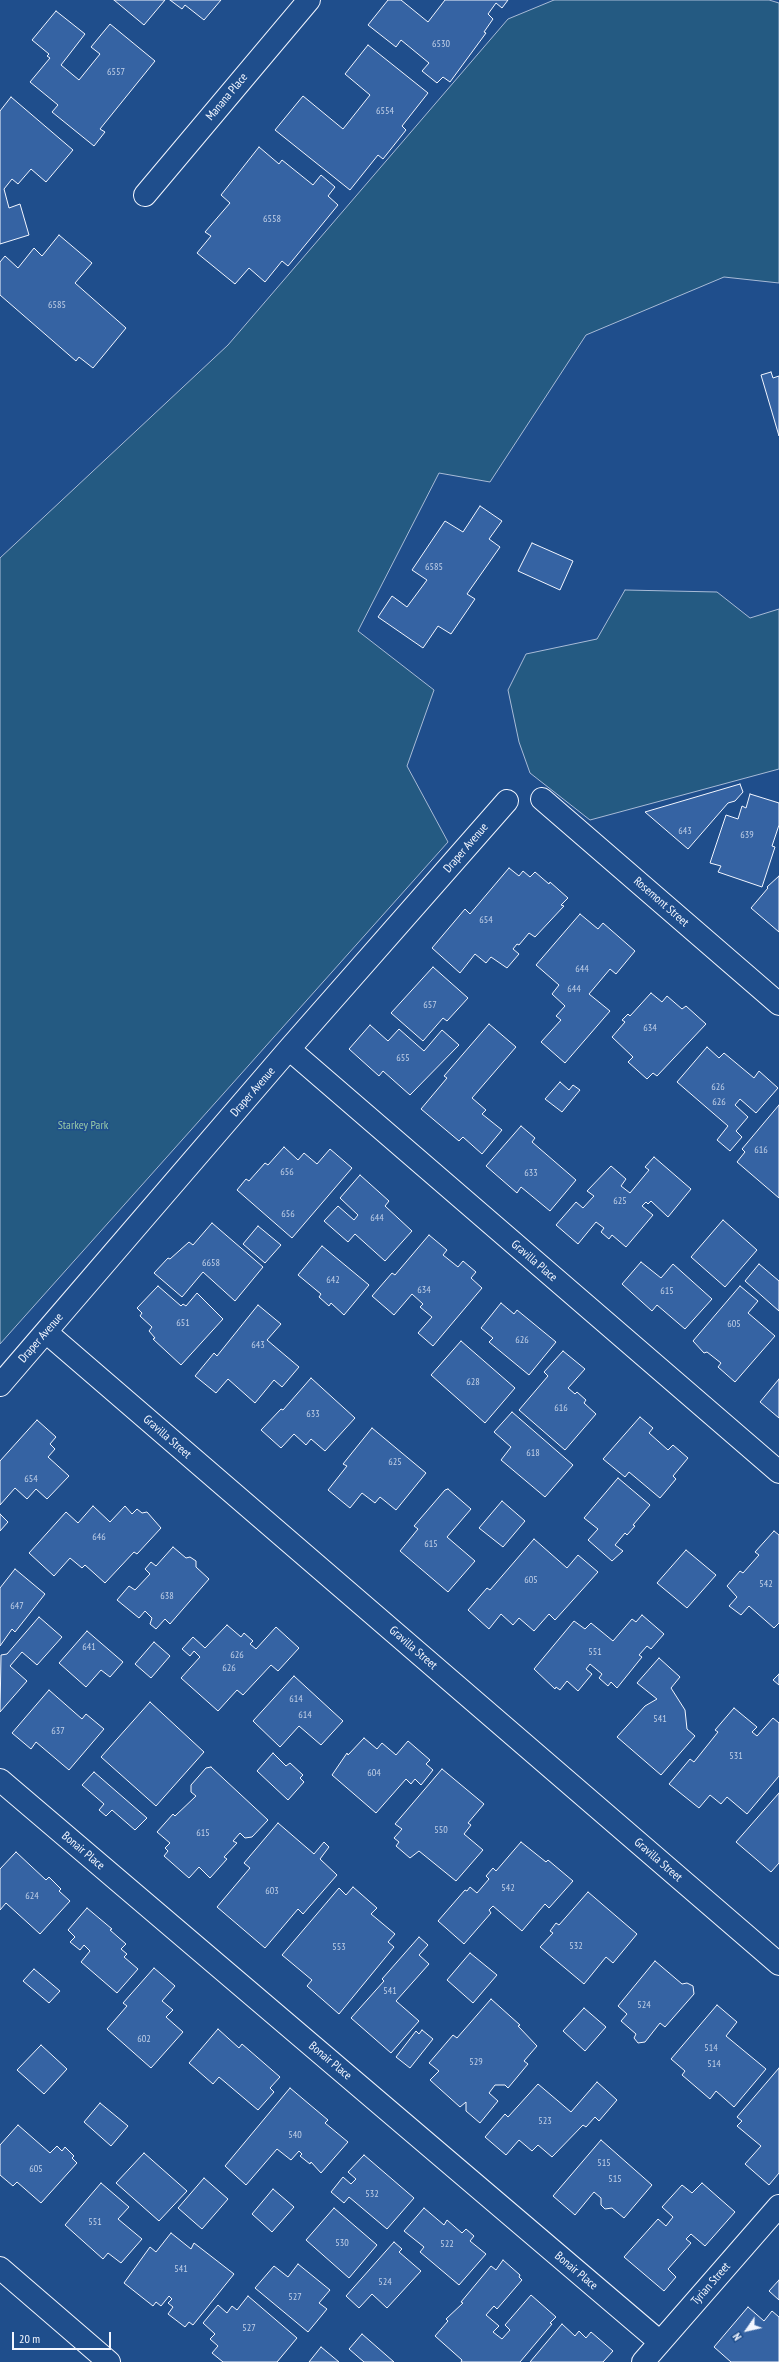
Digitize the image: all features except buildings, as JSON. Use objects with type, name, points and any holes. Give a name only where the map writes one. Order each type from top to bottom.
[{"type":"street","name":"Manana Place","points":[[145,195],[309,0]]},
{"type":"street","name":"Rosemont Street","points":[[542,799],[779,1004]]},
{"type":"street","name":"Draper Avenue","points":[[0,1385],[289,1049],[507,801]]},
{"type":"street","name":"Gravilla Place","points":[[289,1049],[779,1472]]},
{"type":"street","name":"Gravilla Street","points":[[46,1332],[779,1964]]},
{"type":"street","name":"Bonair Place","points":[[0,1780],[660,2342]]},
{"type":"street","name":"Tyrian Street","points":[[643,2362],[779,2206]]},
{"type":"street","points":[[0,2268],[109,2362]]},
{"type":"green space","name":"Starkey Park","points":[[554,0],[769,0],[779,3],[779,283],[724,277],[586,335],[490,482],[439,473],[358,631],[434,690],[407,766],[448,842],[0,1344],[0,558],[228,345],[508,19]]},
{"type":"green space","points":[[625,590],[717,592],[750,618],[779,609],[779,769],[590,820],[530,773],[519,742],[508,690],[526,654],[597,639]]}]
